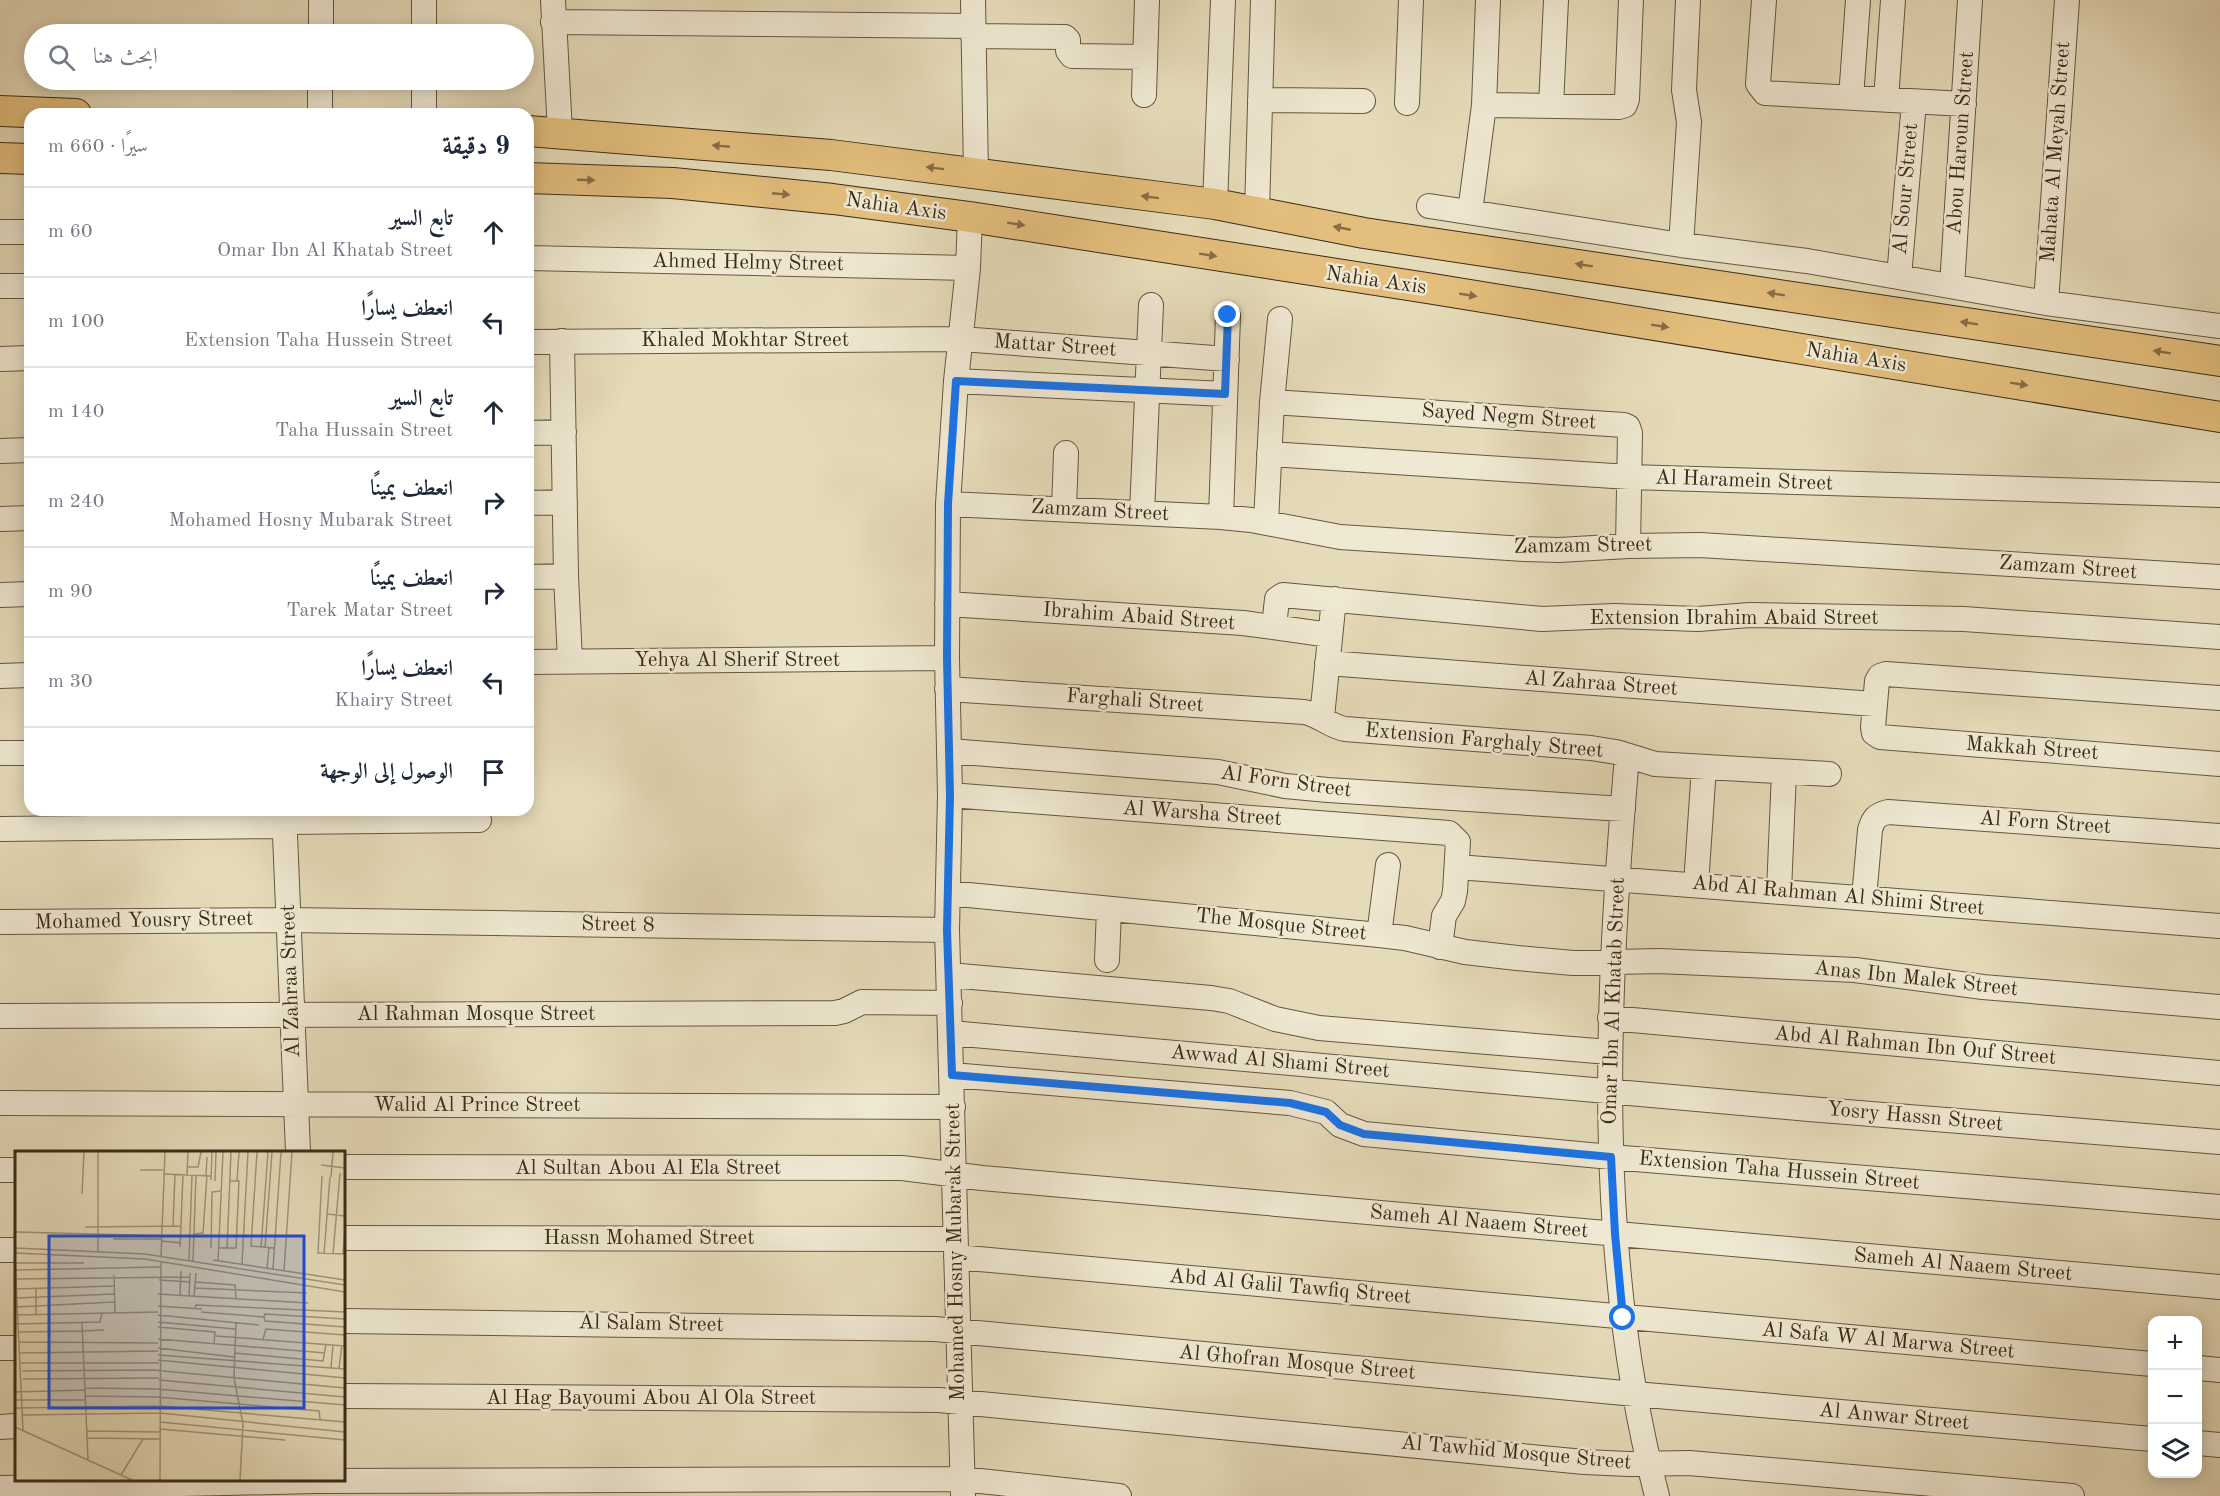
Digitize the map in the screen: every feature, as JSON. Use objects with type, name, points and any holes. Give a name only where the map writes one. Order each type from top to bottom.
[{"type":"main road","points":[[0,111],[24,112]]},
{"type":"main road","name":"Nahia Axis","points":[[534,131],[831,155],[1215,204],[1364,233],[2220,361]]},
{"type":"main road","points":[[0,158],[24,159]]},
{"type":"main road","points":[[970,217],[976,174]]},
{"type":"main road","name":"Nahia Axis","points":[[534,178],[673,183],[833,199],[970,217],[1427,288],[2220,417]]},
{"type":"street","points":[[321,0],[321,24]]},
{"type":"street","points":[[424,0],[424,24]]},
{"type":"street","points":[[974,0],[976,174]]},
{"type":"street","points":[[1144,96],[1147,0]]},
{"type":"street","points":[[1215,204],[1223,0]]},
{"type":"street","points":[[1257,211],[1263,0]]},
{"type":"street","points":[[1407,104],[1410,0]]},
{"type":"street","points":[[1470,212],[1484,105],[1488,0]]},
{"type":"street","points":[[1551,106],[1556,0]]},
{"type":"street","points":[[1484,105],[1619,107],[1625,105],[1631,0]]},
{"type":"street","points":[[1681,245],[1689,122],[1684,90],[1688,0]]},
{"type":"street","name":"Al Sour Street","points":[[1764,0],[1758,84],[1766,93],[1964,104]]},
{"type":"street","points":[[1851,98],[1858,0]]},
{"type":"street","points":[[1886,100],[1893,0]]},
{"type":"street","name":"Abou Haroun Street","points":[[1952,286],[1970,0]]},
{"type":"street","name":"Mahata Al Meyah Street","points":[[2046,303],[2067,0]]},
{"type":"street","points":[[560,132],[553,11],[1065,37],[1072,56],[1145,57]]},
{"type":"street","points":[[320,90],[320,108]]},
{"type":"street","points":[[424,90],[424,108]]},
{"type":"street","points":[[1260,100],[1363,101]]},
{"type":"street","name":"Al Sour Street","points":[[1899,277],[1914,102]]},
{"type":"street","points":[[1429,206],[1681,245],[1808,261],[2046,303],[2220,326]]},
{"type":"street","name":"Mohamed Hosny Mubarak Street","points":[[962,1487],[947,930],[950,795],[947,604],[948,504],[956,381],[968,268],[970,217]]},
{"type":"street","points":[[0,232],[24,232]]},
{"type":"street","name":"Ahmed Helmy Street","points":[[534,258],[968,268]]},
{"type":"street","points":[[0,286],[24,286]]},
{"type":"street","points":[[1142,513],[1151,305]]},
{"type":"street","points":[[1221,517],[1228,315]]},
{"type":"street","points":[[1266,522],[1272,402],[1280,319]]},
{"type":"street","name":"Khaled Mokhtar Street","points":[[534,342],[961,339]]},
{"type":"street","name":"Mattar Street","points":[[961,339],[1227,359]]},
{"type":"street","points":[[562,341],[566,576],[570,661]]},
{"type":"street","points":[[0,359],[24,358]]},
{"type":"street","points":[[956,381],[1225,394]]},
{"type":"street","name":"Sayed Negm Street","points":[[1272,402],[1624,425],[1628,427],[1630,433],[1628,546]]},
{"type":"street","points":[[534,433],[564,432]]},
{"type":"street","points":[[0,451],[24,450]]},
{"type":"street","points":[[1064,509],[1066,453]]},
{"type":"street","name":"Al Haramein Street","points":[[1269,454],[1629,477],[2220,495]]},
{"type":"street","points":[[534,503],[565,502]]},
{"type":"street","name":"Zamzam Street","points":[[948,504],[1221,517],[1266,522],[1340,537],[1524,549],[1700,545],[2220,578]]},
{"type":"street","points":[[0,519],[24,518]]},
{"type":"street","points":[[534,577],[566,576]]},
{"type":"street","points":[[0,595],[24,594]]},
{"type":"street","name":"Extension Ibrahim Abaid Street","points":[[1274,627],[1277,599],[1281,595],[1542,619],[1614,616],[1698,619],[1750,615],[1964,619],[2220,637]]},
{"type":"street","points":[[1322,717],[1334,599]]},
{"type":"street","name":"Ibrahim Abaid Street","points":[[947,604],[1274,627],[1330,634]]},
{"type":"street","name":"Yehya Al Sherif Street","points":[[534,662],[947,658]]},
{"type":"street","name":"Al Zahraa Street","points":[[1327,663],[1874,704]]},
{"type":"street","name":"Makkah Street","points":[[2220,698],[1886,674],[1880,676],[1877,681],[1873,728],[1874,733],[1880,737],[2220,764]]},
{"type":"street","points":[[0,676],[24,675]]},
{"type":"street","name":"Farghali Street","points":[[947,689],[1304,712],[1322,717]]},
{"type":"street","name":"Extension Farghaly Street","points":[[1322,717],[1328,724],[1345,729],[1591,748],[1655,764],[1829,774]]},
{"type":"street","name":"Al Forn Street","points":[[949,752],[1218,772],[1285,786],[1317,789],[1623,809]]},
{"type":"street","points":[[0,753],[24,753]]},
{"type":"street","name":"Omar Ibn Al Khatab Street","points":[[1627,756],[1612,962],[1609,1052],[1611,1157],[1623,1318],[1648,1463],[1657,1496]]},
{"type":"street","points":[[1696,885],[1704,767]]},
{"type":"street","points":[[1779,891],[1784,772]]},
{"type":"street","name":"Al Warsha Street","points":[[950,795],[1445,832],[1453,835],[1458,842],[1457,867]]},
{"type":"street","name":"Al Forn Street","points":[[1864,898],[1870,830],[1873,820],[1880,814],[1888,812],[2220,836]]},
{"type":"street","points":[[0,829],[285,819],[479,820]]},
{"type":"street","name":"Al Zahraa Street","points":[[285,819],[298,1151]]},
{"type":"street","points":[[1379,935],[1388,866]]},
{"type":"street","points":[[1440,946],[1444,916],[1454,897],[1457,867]]},
{"type":"street","name":"Abd Al Rahman Al Shimi Street","points":[[1457,867],[2220,926]]},
{"type":"street","name":"The Mosque Street","points":[[948,893],[1405,938],[1491,956],[1573,963],[1612,962]]},
{"type":"street","points":[[1107,960],[1109,909]]},
{"type":"street","name":"Mohamed Yousry Street","points":[[0,922],[289,920]]},
{"type":"street","name":"Street 8","points":[[289,920],[947,930]]},
{"type":"street","name":"Anas Ibn Malek Street","points":[[1612,962],[1659,961],[1855,970],[1983,987],[2220,1006]]},
{"type":"street","points":[[949,975],[1229,1001],[1275,1019],[1310,1026],[1609,1052]]},
{"type":"street","name":"Al Rahman Mosque Street","points":[[0,1016],[835,1013],[862,1002],[950,1003]]},
{"type":"street","name":"Abd Al Rahman Ibn Ouf Street","points":[[1610,1018],[2220,1073]]},
{"type":"street","name":"Awwad Al Shami Street","points":[[951,1033],[1609,1092]]},
{"type":"street","name":"Extension Taha Hussein Street","points":[[952,1075],[1290,1103],[1326,1112],[1340,1125],[1364,1134],[1611,1157],[2220,1207]]},
{"type":"street","name":"Yosry Hassn Street","points":[[1609,1092],[2220,1143]]},
{"type":"street","name":"Walid Al Prince Street","points":[[0,1103],[953,1107]]},
{"type":"street","name":"Al Sultan Abou Al Ela Street","points":[[345,1167],[902,1168],[930,1170],[952,1175]]},
{"type":"street","name":"Sameh Al Naaem Street","points":[[952,1175],[2220,1287]]},
{"type":"street","name":"Hassn Mohamed Street","points":[[345,1238],[956,1248]]},
{"type":"street","name":"Abd Al Galil Tawfiq Street","points":[[956,1248],[1623,1318]]},
{"type":"street","name":"Al Safa W Al Marwa Street","points":[[1623,1318],[2148,1364]]},
{"type":"street","name":"Al Salam Street","points":[[345,1321],[910,1327],[959,1331]]},
{"type":"street","name":"Al Ghofran Mosque Street","points":[[959,1331],[1635,1394]]},
{"type":"street","points":[[2202,1368],[2220,1370]]},
{"type":"street","name":"Al Anwar Street","points":[[1635,1394],[2148,1439]]},
{"type":"street","name":"Al Hag Bayoumi Abou Al Ola Street","points":[[345,1396],[914,1399],[959,1402]]},
{"type":"street","name":"Al Tawhid Mosque Street","points":[[959,1402],[1572,1461],[1610,1464],[1689,1463],[2072,1496]]},
{"type":"street","points":[[2202,1443],[2220,1445]]},
{"type":"street","points":[[0,1488],[962,1487],[1119,1496]]},
{"type":"route","points":[[1228,315],[1225,394],[956,381],[948,504],[947,658],[950,795],[947,930],[952,1075],[1290,1103],[1326,1112],[1340,1125],[1364,1134],[1611,1157],[1623,1318]]}]
